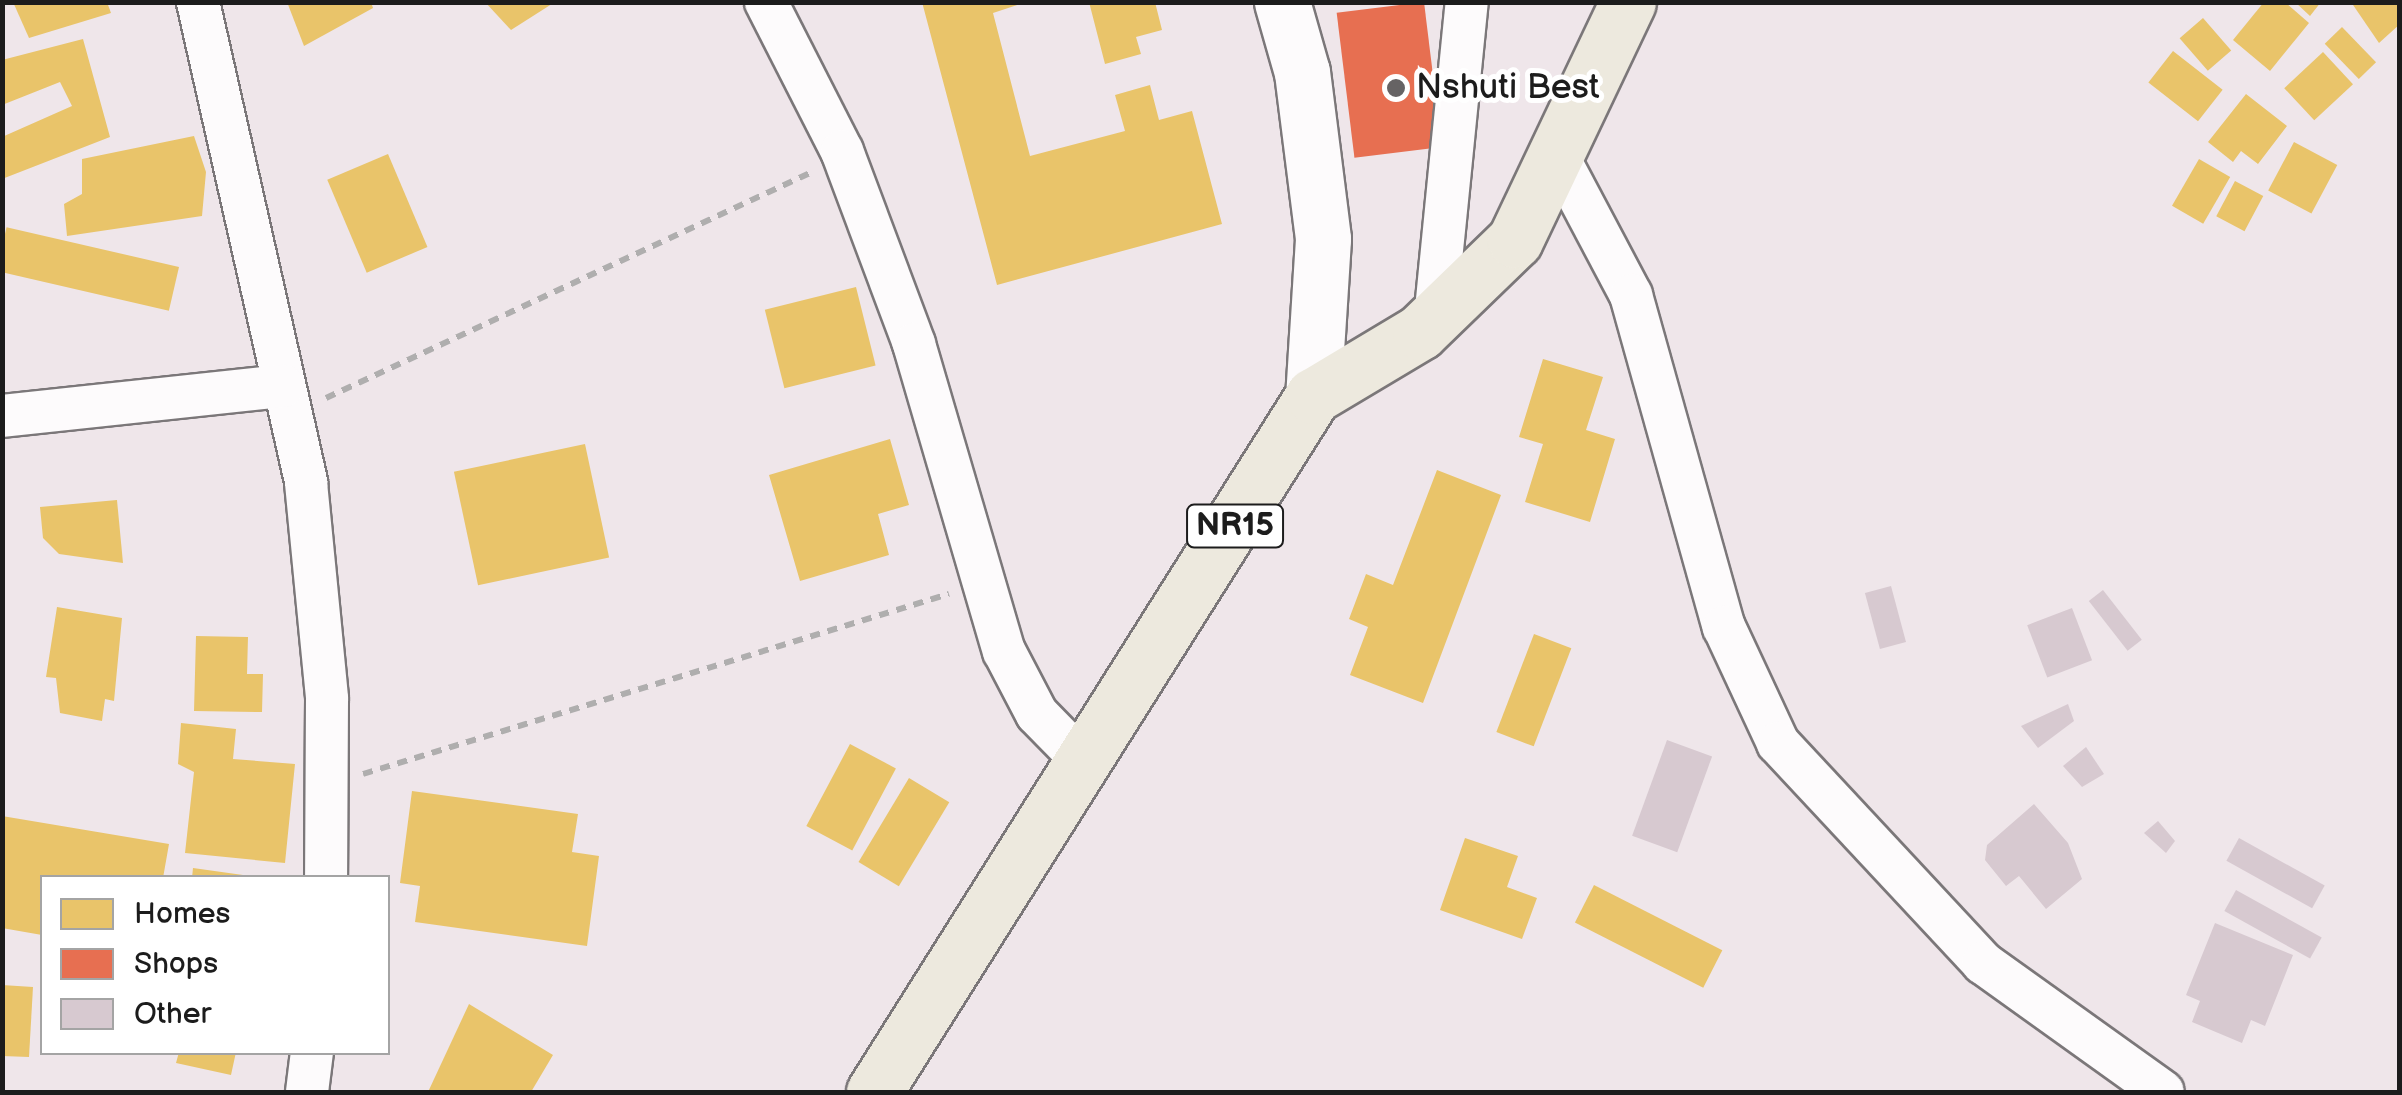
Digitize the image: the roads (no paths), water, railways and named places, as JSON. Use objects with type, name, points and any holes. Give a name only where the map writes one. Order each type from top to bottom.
[{"type":"highway","name":"NR15","points":[[874,1092],[1313,396],[1436,320],[1515,240],[1560,161],[1628,2]]},
{"type":"street","points":[[198,2],[287,401],[319,600],[328,785],[326,875]]},
{"type":"street","points":[[766,2],[842,151],[914,344],[979,585],[1037,714],[1084,762]]},
{"type":"street","points":[[1282,2],[1302,72],[1324,239],[1313,396]]},
{"type":"street","points":[[1436,320],[1467,2]]},
{"type":"street","points":[[1560,161],[1631,295],[1724,627],[1778,743],[1983,964],[2163,1092]]},
{"type":"street","points":[[2,416],[287,401]]},
{"type":"street","points":[[307,1092],[312,1055]]},
{"type":"place","name":"Nshuti Best","points":[[1396,88]]}]
